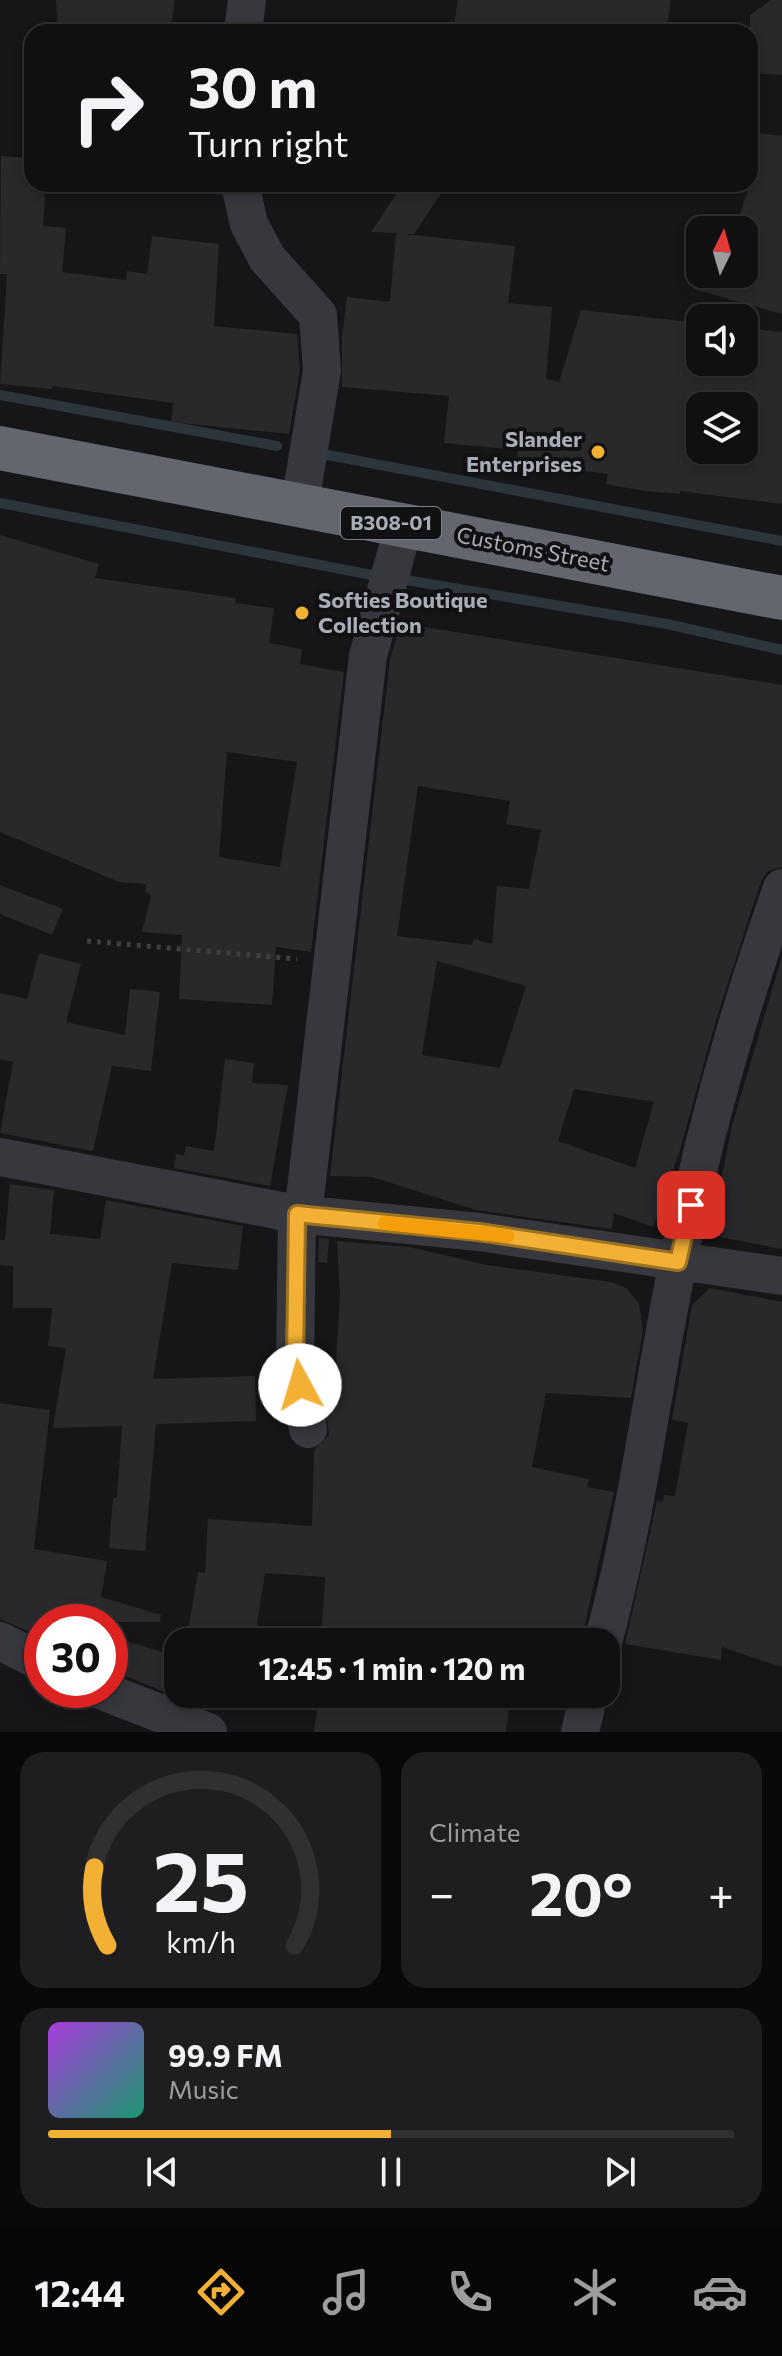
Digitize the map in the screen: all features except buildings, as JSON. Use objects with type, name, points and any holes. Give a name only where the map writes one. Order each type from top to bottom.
[{"type":"highway","name":"Customs Street","points":[[0,448],[300,503],[782,598]]},
{"type":"street","points":[[244,24],[247,0]]},
{"type":"street","points":[[242,192],[249,224],[267,258],[318,315],[322,371],[300,503]]},
{"type":"street","points":[[308,1429],[295,1364],[300,1215],[368,656],[404,525]]},
{"type":"street","points":[[607,1628],[624,1563],[678,1262],[704,1147],[782,888]]},
{"type":"street","points":[[0,1157],[300,1215],[479,1232],[782,1276]]},
{"type":"street","points":[[0,1641],[24,1653]]},
{"type":"street","points":[[128,1701],[208,1732]]},
{"type":"street","points":[[580,1732],[586,1708]]},
{"type":"path","points":[[87,941],[332,962]]},
{"type":"waterway","points":[[0,395],[277,446]]},
{"type":"waterway","points":[[317,453],[782,541]]},
{"type":"waterway","points":[[0,503],[377,576]]},
{"type":"waterway","points":[[406,580],[667,624],[782,650]]},
{"type":"slow traffic","points":[[385,1223],[507,1236]]},
{"type":"place","name":"Slander Enterprises","points":[[598,452]]},
{"type":"place","name":"Softies Boutique Collection","points":[[302,613]]},
{"type":"route","points":[[300,1385],[295,1364],[297,1214],[479,1232],[678,1262],[691,1205]]}]
